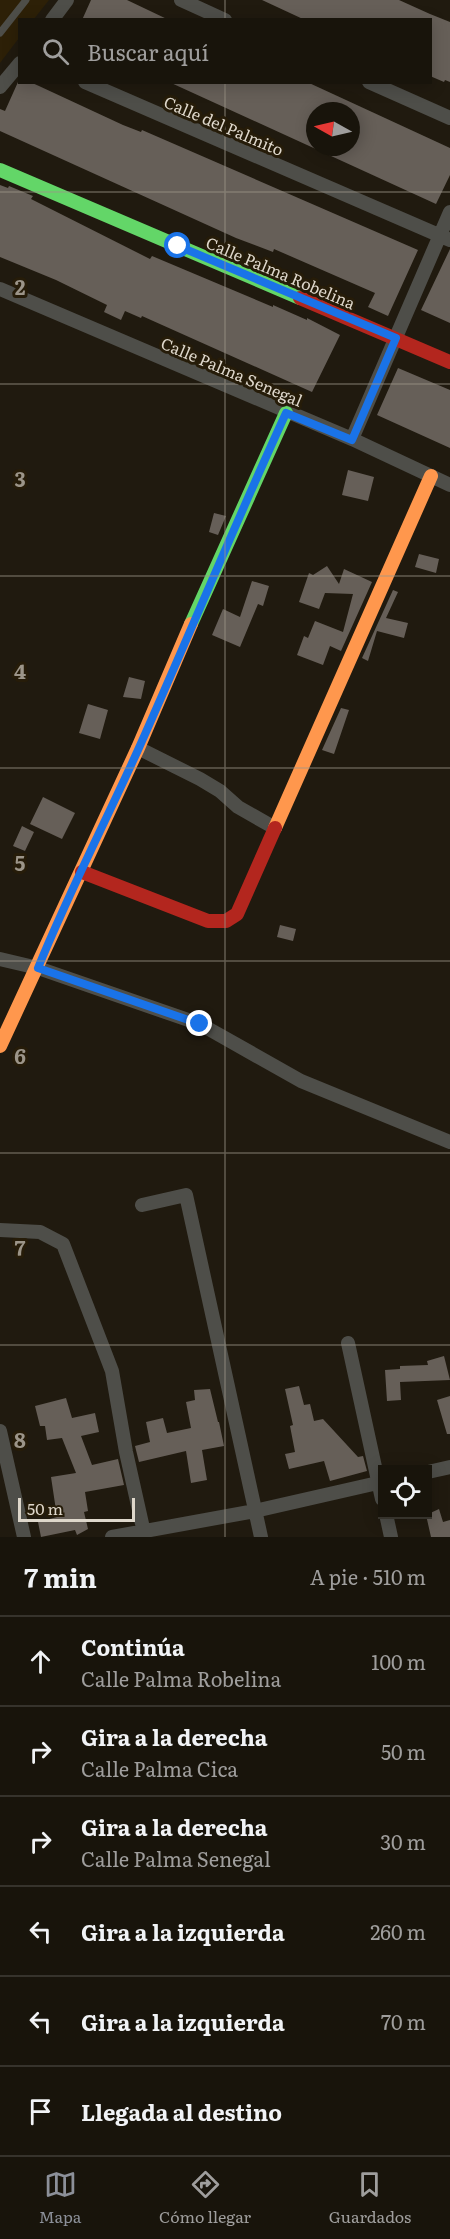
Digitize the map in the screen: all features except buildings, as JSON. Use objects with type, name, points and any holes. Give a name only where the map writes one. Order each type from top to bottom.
[{"type":"street","points":[[54,18],[67,0]]},
{"type":"street","points":[[181,0],[221,18]]},
{"type":"street","points":[[0,87],[18,65]]},
{"type":"street","name":"Calle del Palmito","points":[[90,84],[445,237]]},
{"type":"street","points":[[374,84],[450,118]]},
{"type":"street","name":"Calle Palma Robelina","points":[[0,170],[450,362]]},
{"type":"street","points":[[352,440],[396,338],[445,237],[450,212]]},
{"type":"street","name":"Calle Palma Senegal","points":[[0,289],[352,440],[450,485]]},
{"type":"street","points":[[0,1046],[82,872],[223,550],[286,413]]},
{"type":"street","points":[[82,872],[208,921],[226,921],[237,914],[431,476]]},
{"type":"street","points":[[138,748],[200,779],[220,791],[238,807],[275,828]]},
{"type":"street","points":[[0,958],[38,968],[200,1024],[301,1081],[450,1142]]},
{"type":"street","points":[[142,1204],[186,1195],[261,1537]]},
{"type":"street","points":[[0,1230],[40,1232],[63,1244],[111,1371],[126,1452],[145,1534]]},
{"type":"street","points":[[348,1343],[378,1469]]},
{"type":"street","points":[[0,1431],[24,1537]]},
{"type":"street","points":[[432,1471],[450,1467]]},
{"type":"street","points":[[112,1537],[145,1534],[378,1483]]},
{"type":"street","points":[[387,1519],[391,1537]]},
{"type":"lane","points":[[0,33],[26,0]]},
{"type":"shaded area","points":[[0,0],[49,0],[35,18],[18,18],[18,39],[0,63]]},
{"type":"traffic: fast","points":[[0,170],[300,298]]},
{"type":"traffic: fast","points":[[191,624],[286,413]]},
{"type":"traffic: slow","points":[[275,828],[431,476]]},
{"type":"traffic: slow","points":[[0,1046],[138,748],[191,624]]},
{"type":"traffic: jam","points":[[300,298],[450,362]]},
{"type":"traffic: jam","points":[[82,872],[208,921],[226,921],[237,914],[275,828]]},
{"type":"route","points":[[178,246],[396,338],[352,440],[286,413],[38,968],[200,1024]]}]
